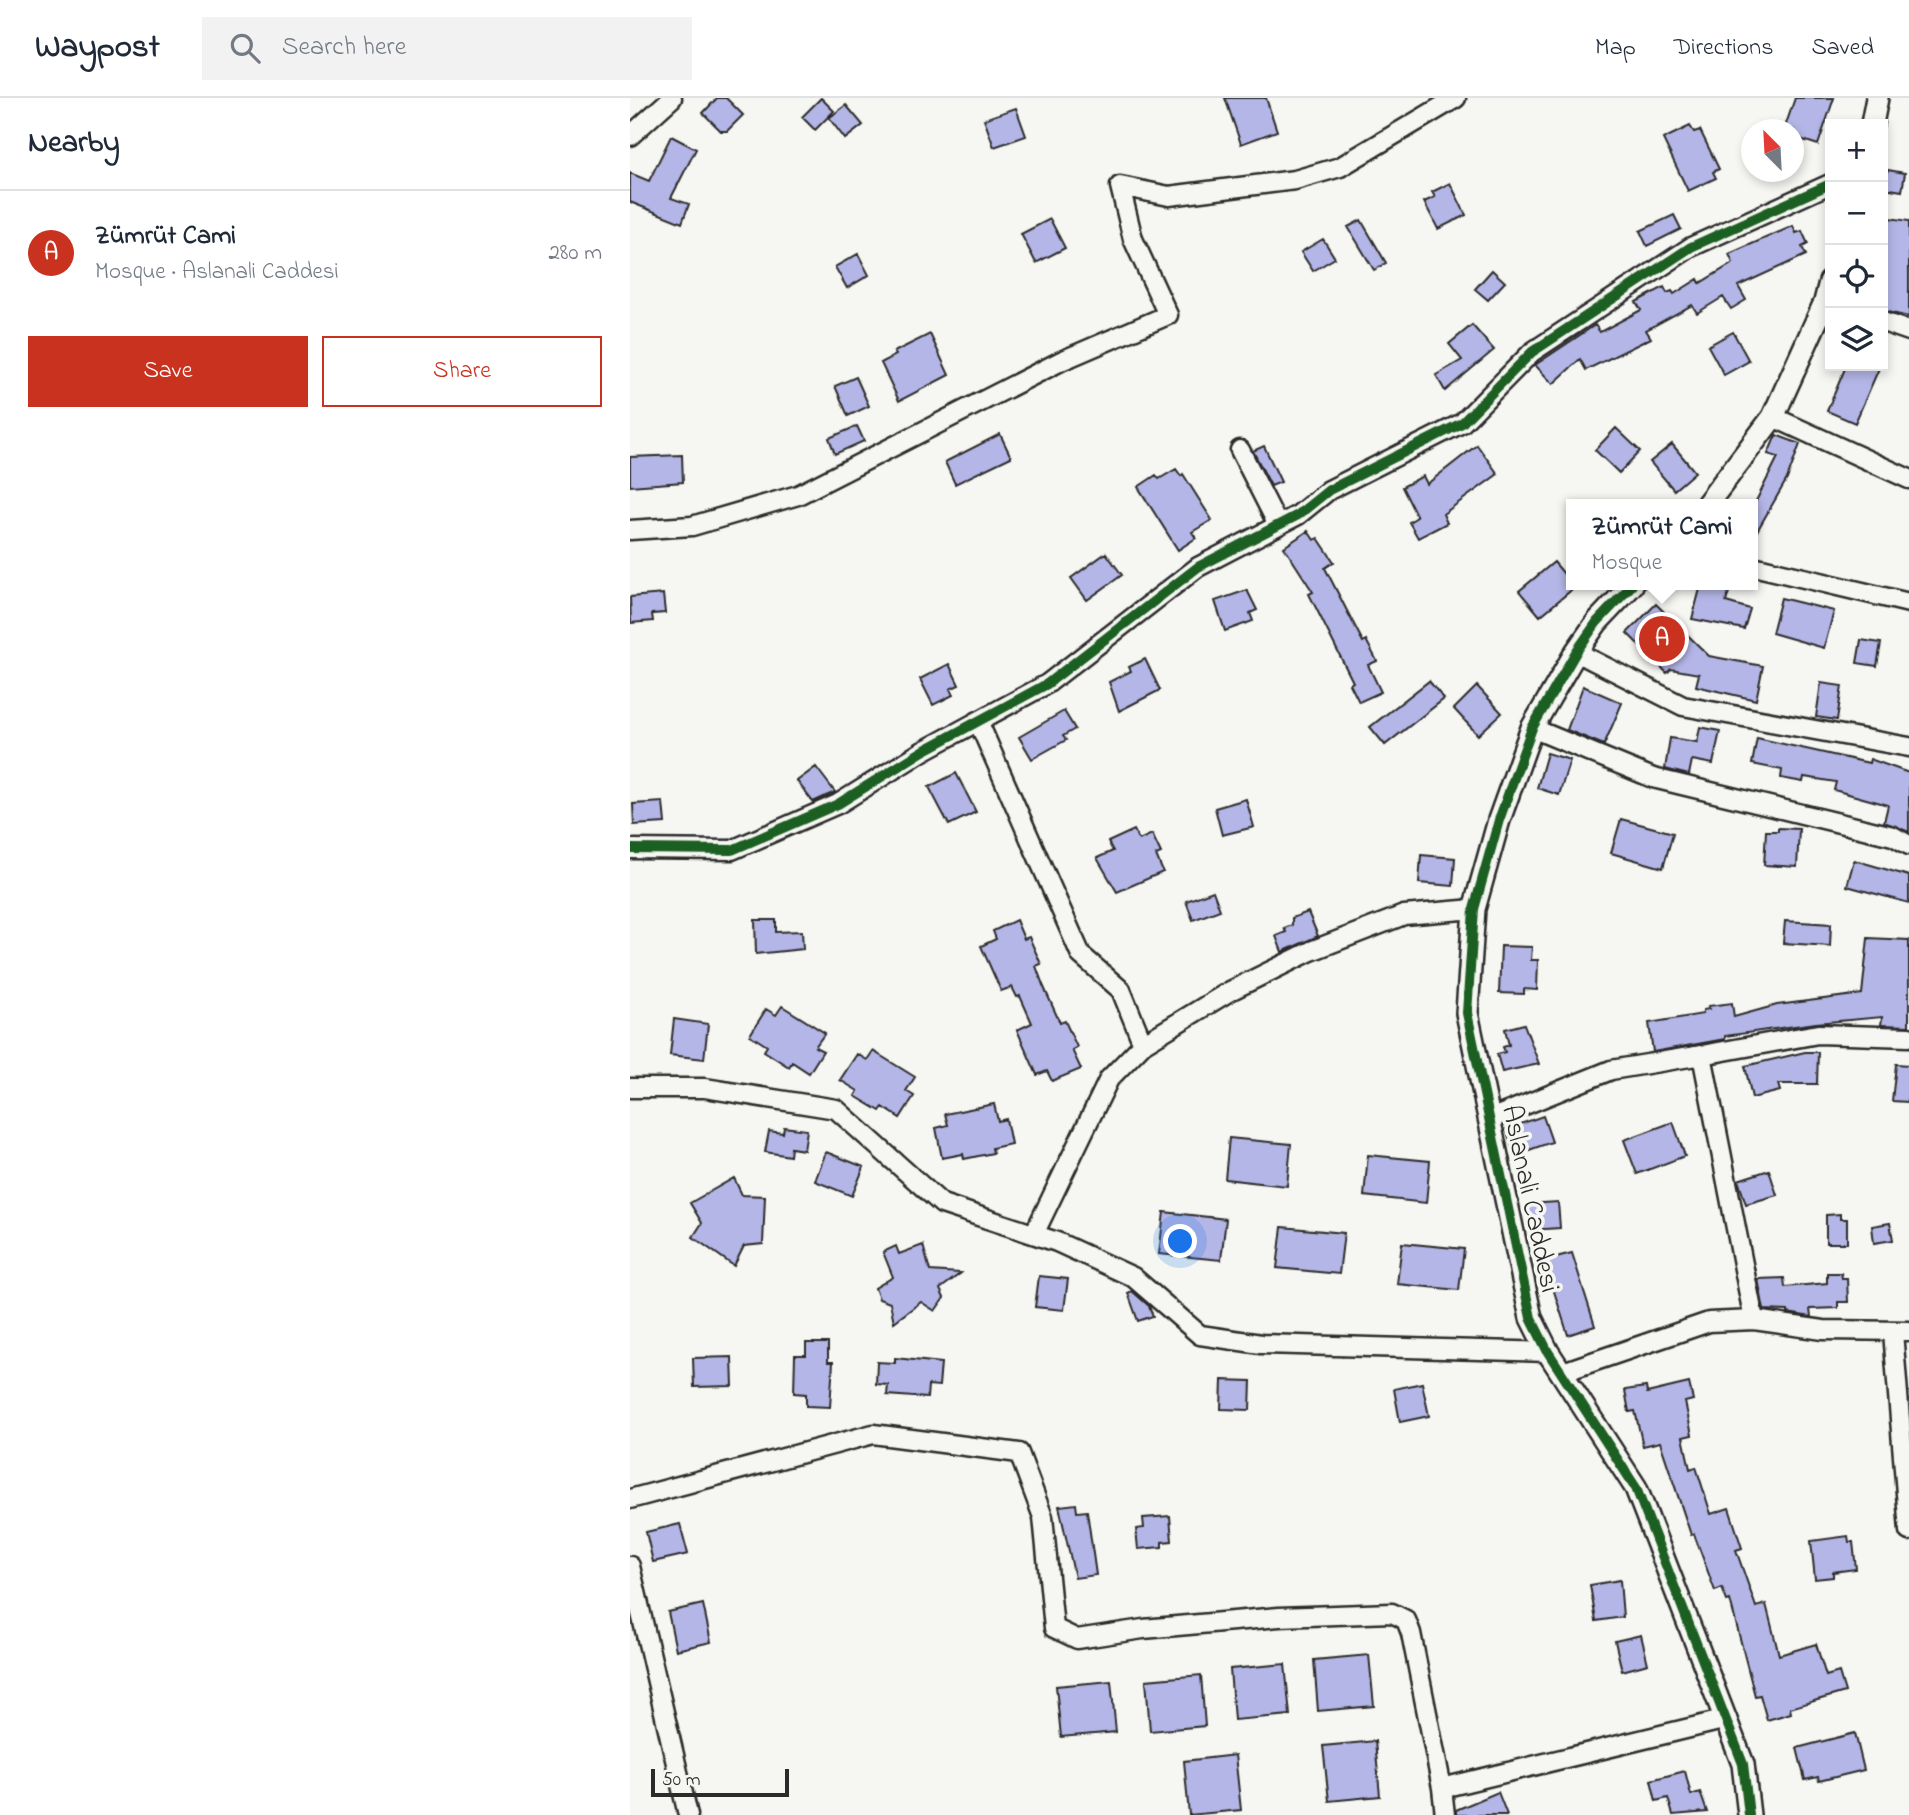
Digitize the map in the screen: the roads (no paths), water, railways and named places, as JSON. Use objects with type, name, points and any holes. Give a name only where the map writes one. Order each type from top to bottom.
[{"type":"street","points":[[630,136],[671,98]]},
{"type":"street","points":[[630,530],[692,526],[798,495],[1061,361],[1168,315],[1133,239],[1121,186],[1169,196],[1295,180],[1340,167],[1456,98]]},
{"type":"street","points":[[1873,119],[1877,98]]},
{"type":"street","points":[[630,849],[732,850],[838,804],[978,721],[1047,684],[1198,567],[1298,515],[1329,491],[1462,423],[1532,352],[1690,247],[1825,186]]},
{"type":"street","points":[[1711,499],[1773,417],[1825,303]]},
{"type":"street","points":[[1888,324],[1909,331]]},
{"type":"street","points":[[1773,417],[1909,479]]},
{"type":"street","points":[[1240,450],[1278,525]]},
{"type":"street","points":[[1758,567],[1909,603]]},
{"type":"street","name":"Aslanali Caddesi","points":[[1627,590],[1597,622],[1576,652],[1532,728],[1499,820],[1474,908],[1467,1013],[1531,1318],[1548,1352],[1636,1488],[1743,1764],[1749,1815]]},
{"type":"street","points":[[1576,652],[1683,706],[1909,747]]},
{"type":"street","points":[[978,721],[1081,955],[1121,990],[1143,1044]]},
{"type":"street","points":[[1532,728],[1653,778],[1894,836],[1909,845]]},
{"type":"street","points":[[1034,1234],[1109,1079],[1143,1044],[1230,991],[1311,951],[1404,915],[1474,908]]},
{"type":"street","points":[[1490,1119],[1611,1070],[1818,1034],[1909,1037]]},
{"type":"street","points":[[1702,1055],[1754,1320]]},
{"type":"street","points":[[630,1088],[705,1088],[836,1109],[942,1204],[1034,1234],[1133,1277],[1200,1335],[1261,1344],[1548,1352]]},
{"type":"street","points":[[1563,1372],[1709,1322],[1754,1320],[1824,1330],[1901,1332],[1909,1531]]},
{"type":"street","points":[[630,1499],[873,1434],[1019,1453],[1043,1517],[1054,1628],[1077,1639],[1143,1629],[1279,1617],[1392,1613],[1406,1619],[1442,1788],[1445,1815]]},
{"type":"street","points":[[630,1566],[688,1815]]},
{"type":"street","points":[[1442,1788],[1727,1719]]},
{"type":"place","name":"Zümrüt Cami","points":[[1662,639]]}]
